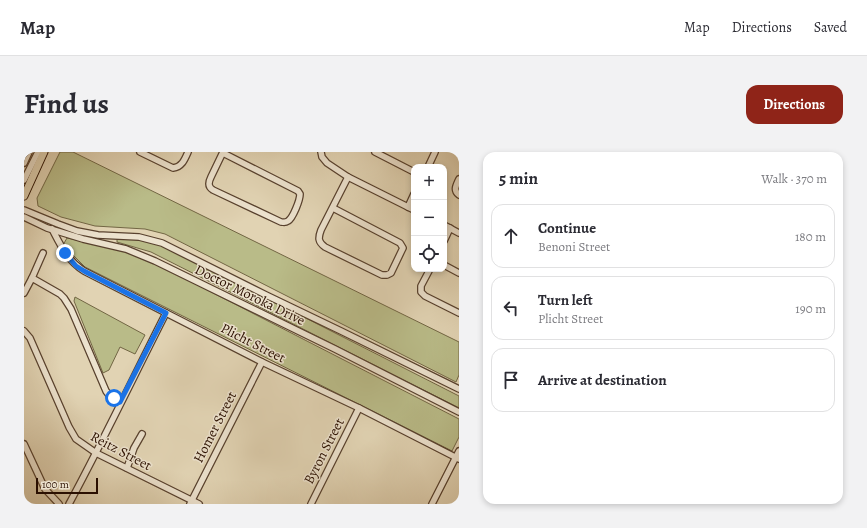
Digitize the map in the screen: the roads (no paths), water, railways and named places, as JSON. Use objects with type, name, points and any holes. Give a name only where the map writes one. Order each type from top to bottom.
[{"type":"main road","points":[[24,196],[44,152]]},
{"type":"street","points":[[24,163],[29,152]]},
{"type":"street","points":[[24,180],[38,152]]},
{"type":"street","points":[[140,152],[173,168],[179,168],[188,152]]},
{"type":"street","points":[[320,152],[327,163],[348,177],[411,208]]},
{"type":"street","points":[[375,152],[411,170]]},
{"type":"street","points":[[429,164],[435,152]]},
{"type":"street","points":[[223,153],[298,192],[300,194],[300,200],[290,219],[286,222],[281,222],[213,190],[209,185],[209,181],[223,153]]},
{"type":"street","points":[[333,208],[400,243],[402,250],[391,273],[382,275],[320,242],[319,234],[348,177]]},
{"type":"street","points":[[459,179],[455,188],[455,191],[459,195]]},
{"type":"street","points":[[408,207],[411,200]]},
{"type":"street","name":"Doctor Moroka Drive","points":[[24,210],[77,231],[98,235],[139,237],[162,242],[266,295],[459,389]]},
{"type":"street","name":"Doctor Moroka Drive","points":[[24,217],[52,229],[83,239],[126,249],[154,260],[459,412]]},
{"type":"street","points":[[447,226],[459,233]]},
{"type":"street","points":[[446,236],[450,228]]},
{"type":"street","name":"Plicht Street","points":[[52,229],[65,253],[76,266],[90,274],[262,362],[359,408],[458,458]]},
{"type":"street","points":[[24,292],[32,278],[43,252]]},
{"type":"street","points":[[447,267],[459,273]]},
{"type":"street","points":[[428,272],[421,286],[421,292],[425,296],[459,313]]},
{"type":"street","points":[[32,278],[60,294],[64,298],[71,309],[106,391],[109,395],[120,402]]},
{"type":"street","points":[[70,504],[166,313]]},
{"type":"street","name":"Reitz Street","points":[[24,331],[30,338],[76,439],[96,453],[191,502],[199,504]]},
{"type":"street","name":"Homer Street","points":[[191,502],[262,362]]},
{"type":"street","name":"Byron Street","points":[[311,504],[359,408]]},
{"type":"street","points":[[127,468],[134,448],[142,434]]},
{"type":"street","points":[[24,444],[45,489],[59,504]]},
{"type":"street","points":[[432,504],[458,458],[459,451]]}]
